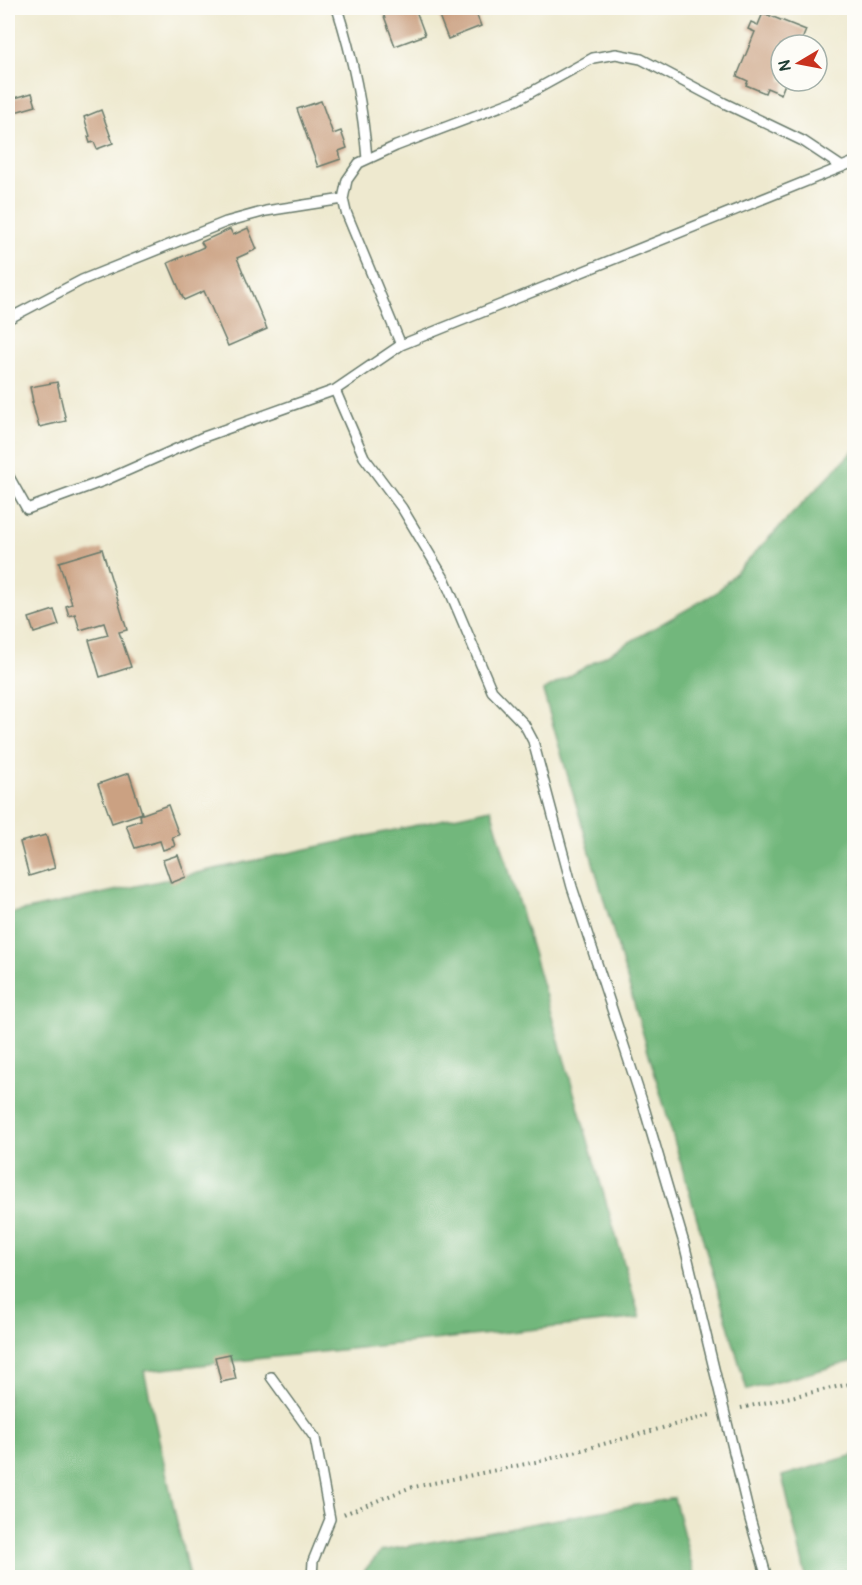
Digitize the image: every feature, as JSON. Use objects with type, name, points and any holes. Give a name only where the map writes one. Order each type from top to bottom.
[{"type":"lane","points":[[337,8],[349,46],[363,114],[368,159]]},
{"type":"lane","points":[[402,345],[346,212],[343,199],[347,180],[359,163],[517,100],[593,58],[616,54],[641,59],[803,141],[842,167]]},
{"type":"lane","points":[[8,475],[27,508],[106,480],[201,438],[335,390],[402,345],[855,162]]},
{"type":"lane","points":[[8,318],[82,280],[226,222],[266,211],[343,199]]},
{"type":"lane","points":[[335,390],[364,457],[402,508],[445,580],[492,691],[524,724],[533,741],[572,887],[643,1104],[684,1243],[750,1519],[767,1578]]},
{"type":"lane","points":[[270,1377],[315,1438],[330,1520],[313,1561],[312,1578]]},
{"type":"path","points":[[330,1520],[409,1488],[545,1460],[683,1421],[855,1383]]},
{"type":"green space","points":[[854,450],[854,1361],[747,1390],[543,691],[716,593]]},
{"type":"green space","points":[[491,809],[640,1318],[144,1371],[189,1577],[8,1577],[8,914]]},
{"type":"green space","points":[[854,1455],[854,1577],[806,1577],[782,1476]]},
{"type":"green space","points":[[674,1498],[695,1577],[359,1577],[381,1551]]},
{"type":"building","points":[[381,8],[415,8],[425,35],[395,46]]},
{"type":"building","points":[[436,8],[474,8],[481,26],[448,39]]},
{"type":"building","points":[[763,13],[806,30],[805,33],[769,33],[769,89],[767,88],[765,93],[746,85],[748,81],[737,76],[755,32],[748,29],[751,22],[758,25]]},
{"type":"building","points":[[32,93],[36,106],[8,114],[8,100]]},
{"type":"building","points":[[321,101],[333,134],[341,131],[347,148],[339,151],[341,159],[318,167],[297,109]]},
{"type":"building","points":[[101,110],[113,143],[97,149],[94,142],[90,143],[84,117]]},
{"type":"building","points":[[248,228],[257,249],[237,258],[267,329],[228,346],[204,291],[184,300],[168,263],[204,247],[201,242],[230,229],[233,235]]},
{"type":"building","points":[[57,382],[66,421],[39,427],[30,387]]},
{"type":"building","points":[[102,549],[127,630],[119,632],[131,667],[100,677],[89,640],[108,635],[104,623],[80,630],[75,614],[69,616],[66,606],[72,604],[59,562]]},
{"type":"building","points":[[54,610],[59,625],[34,633],[29,618]]},
{"type":"building","points":[[129,773],[142,813],[112,823],[98,784]]},
{"type":"building","points":[[168,805],[179,835],[172,837],[175,846],[163,850],[160,841],[135,848],[126,825],[141,820],[140,815]]},
{"type":"building","points":[[46,835],[55,868],[29,876],[20,842]]},
{"type":"building","points":[[178,855],[186,877],[171,883],[163,860]]},
{"type":"building","points":[[230,1354],[236,1379],[221,1382],[215,1357]]}]
